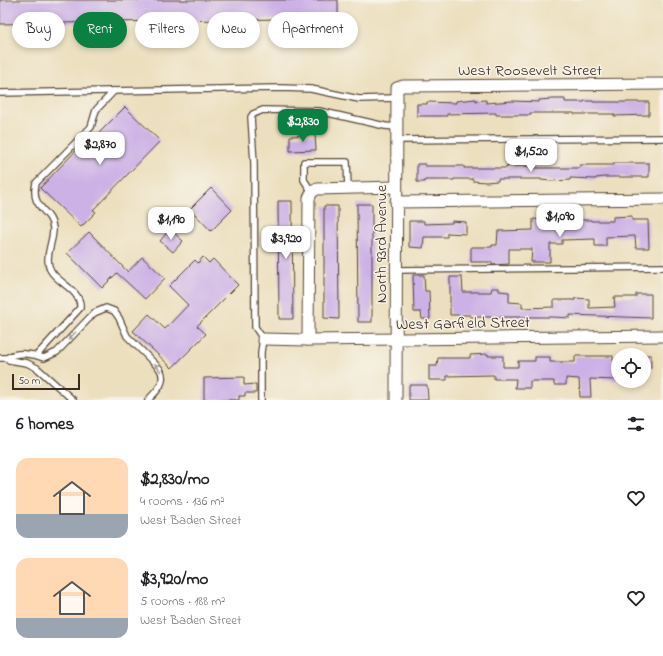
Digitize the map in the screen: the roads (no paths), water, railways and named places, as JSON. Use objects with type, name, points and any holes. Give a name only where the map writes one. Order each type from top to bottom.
[{"type":"street","name":"West Roosevelt Street","points":[[396,93],[403,86],[663,84]]},
{"type":"street","name":"North 93rd Avenue","points":[[396,93],[396,400]]},
{"type":"street","points":[[308,340],[309,198],[312,192],[317,189],[396,187]]},
{"type":"street","points":[[396,202],[663,199]]},
{"type":"street","name":"West Garfield Street","points":[[263,339],[308,340],[663,336]]},
{"type":"lane","points":[[0,93],[281,88],[311,89],[359,99],[396,93]]},
{"type":"lane","points":[[37,355],[80,308],[81,302],[51,271],[48,260],[53,227],[48,216],[35,200],[34,191],[36,183],[91,127],[96,110],[114,91]]},
{"type":"lane","points":[[261,400],[261,352],[263,339],[255,327],[254,163],[250,117],[252,114],[263,110],[319,111],[385,126],[396,127]]},
{"type":"lane","points":[[396,140],[663,138]]},
{"type":"lane","points":[[312,192],[304,180],[304,162],[347,162],[348,188]]},
{"type":"lane","points":[[396,270],[663,267]]},
{"type":"lane","points":[[0,358],[24,354],[37,355],[44,358],[57,352],[94,313],[103,309],[110,309],[117,315],[127,336],[160,369],[162,373],[162,384],[148,400]]},
{"type":"lane","points":[[7,358],[9,360],[27,363],[37,368],[73,400]]}]
